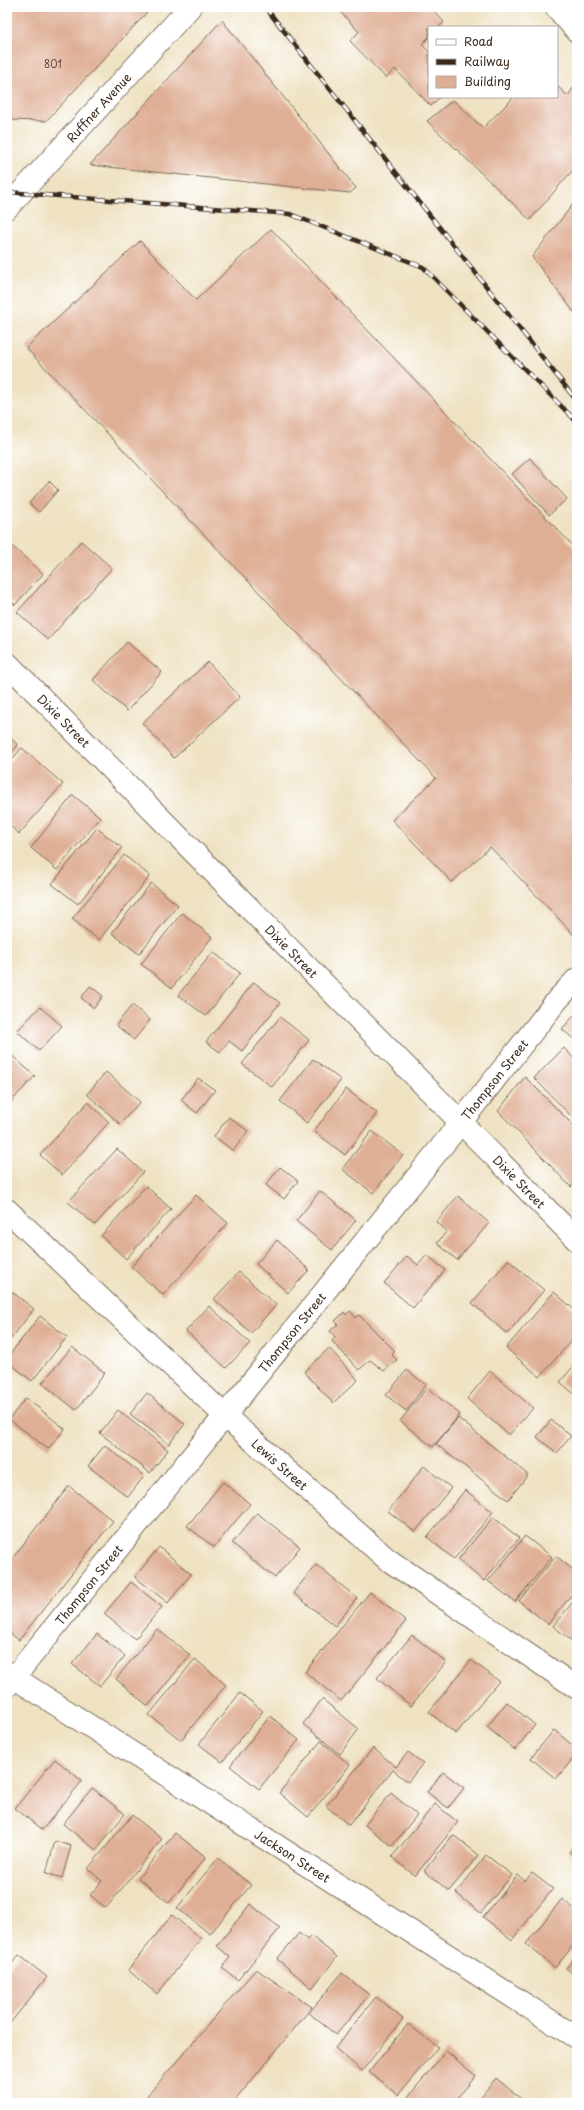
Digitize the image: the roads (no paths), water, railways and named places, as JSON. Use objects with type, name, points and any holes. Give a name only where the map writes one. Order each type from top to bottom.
[{"type":"street","name":"Ruffner Avenue","points":[[7,208],[190,7]]},
{"type":"street","points":[[556,7],[577,31]]},
{"type":"street","name":"Dixie Street","points":[[7,663],[577,1240]]},
{"type":"street","name":"Thompson Street","points":[[9,1679],[460,1123],[558,999],[577,979]]},
{"type":"street","name":"Lewis Street","points":[[7,1210],[224,1415],[387,1559],[577,1688]]},
{"type":"street","name":"Jackson Street","points":[[9,1679],[577,2038]]},
{"type":"railway","points":[[265,7],[577,401]]},
{"type":"railway","points":[[7,192],[290,214],[423,267],[577,422]]}]
